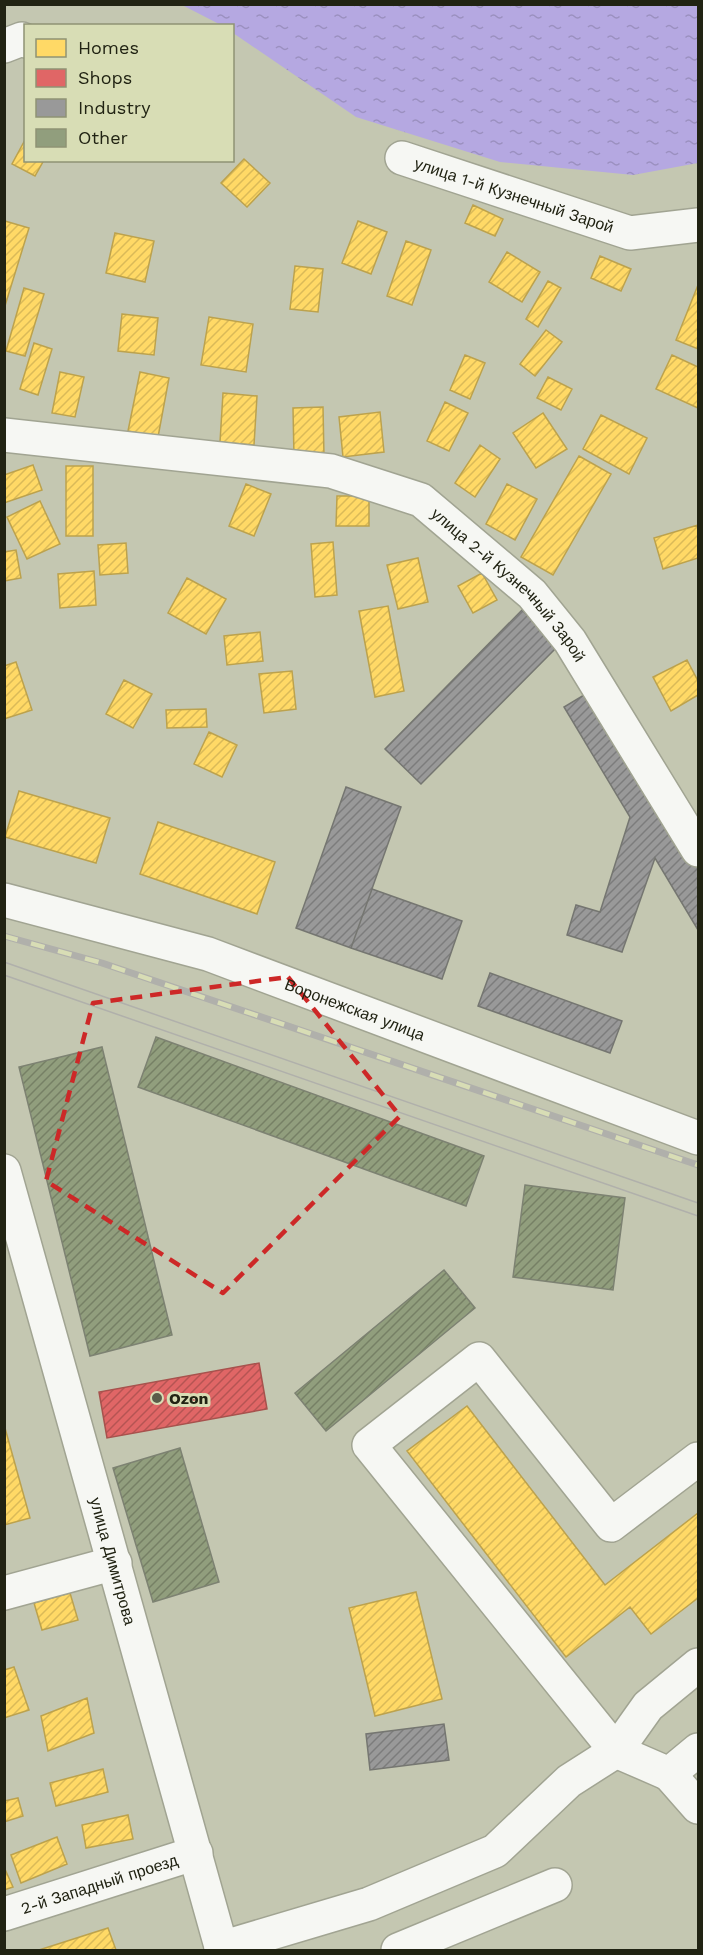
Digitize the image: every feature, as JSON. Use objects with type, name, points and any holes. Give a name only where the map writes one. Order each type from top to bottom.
[{"type":"street","points":[[4,46],[24,40]]},
{"type":"street","name":"улица 1-й Кузнечный Зарой","points":[[402,158],[630,233],[699,225]]},
{"type":"street","name":"улица 2-й Кузнечный Зарой","points":[[4,435],[331,471],[421,500],[532,594],[570,641],[699,850]]},
{"type":"street","name":"Воронежская улица","points":[[4,900],[207,954],[699,1138]]},
{"type":"street","name":"улица Димитрова","points":[[4,1171],[222,1949]]},
{"type":"street","points":[[699,1459],[611,1525],[479,1359],[369,1445],[616,1751],[669,1774],[699,1807]]},
{"type":"street","points":[[4,1593],[115,1563]]},
{"type":"street","points":[[222,1949],[369,1904],[495,1851],[569,1781],[616,1751],[648,1706],[699,1665]]},
{"type":"street","points":[[669,1774],[699,1750]]},
{"type":"street","name":"2-й Западный проезд","points":[[4,1914],[196,1853]]},
{"type":"street","points":[[398,1950],[555,1885]]},
{"type":"highlighted area","points":[[288,977],[400,1116],[223,1293],[46,1181],[93,1003]]},
{"type":"water","points":[[182,5],[698,5],[698,163],[633,175],[500,162],[356,117],[234,34],[234,24],[219,24]]},
{"type":"building: Homes","points":[[24,142],[24,162],[43,162],[35,176],[12,164]]},
{"type":"building: Homes","points":[[244,159],[270,183],[247,207],[221,183]]},
{"type":"building: Homes","points":[[473,205],[503,219],[495,236],[465,223]]},
{"type":"building: Homes","points":[[4,221],[29,228],[4,309]]},
{"type":"building: Homes","points":[[358,221],[387,232],[371,274],[342,263]]},
{"type":"building: Homes","points":[[115,233],[154,241],[145,282],[106,273]]},
{"type":"building: Homes","points":[[406,241],[431,250],[412,305],[387,296]]},
{"type":"building: Homes","points":[[507,252],[540,272],[522,302],[489,282]]},
{"type":"building: Homes","points":[[600,256],[631,269],[621,291],[591,278]]},
{"type":"building: Homes","points":[[295,266],[323,269],[318,312],[290,309]]},
{"type":"building: Homes","points":[[548,281],[561,288],[538,327],[526,319]]},
{"type":"building: Homes","points":[[698,285],[698,349],[676,340]]},
{"type":"building: Homes","points":[[24,288],[44,294],[25,356],[6,351]]},
{"type":"building: Homes","points":[[122,314],[158,318],[154,355],[118,351]]},
{"type":"building: Homes","points":[[209,317],[253,324],[246,372],[201,365]]},
{"type":"building: Homes","points":[[546,330],[562,342],[535,376],[520,364]]},
{"type":"building: Homes","points":[[34,343],[52,349],[38,395],[20,389]]},
{"type":"building: Homes","points":[[465,355],[485,363],[470,399],[450,390]]},
{"type":"building: Homes","points":[[672,355],[698,367],[698,408],[656,389]]},
{"type":"building: Homes","points":[[60,372],[84,377],[75,417],[52,413]]},
{"type":"building: Homes","points":[[140,372],[169,378],[158,437],[128,431]]},
{"type":"building: Homes","points":[[548,377],[572,389],[561,410],[537,398]]},
{"type":"building: Homes","points":[[223,393],[257,396],[254,445],[220,442]]},
{"type":"building: Homes","points":[[445,402],[468,413],[449,451],[427,441]]},
{"type":"building: Homes","points":[[323,407],[324,457],[294,457],[293,408]]},
{"type":"building: Homes","points":[[380,412],[384,452],[343,457],[339,417]]},
{"type":"building: Homes","points":[[543,413],[567,449],[536,468],[513,433]]},
{"type":"building: Homes","points":[[601,415],[647,438],[629,474],[583,449]]},
{"type":"building: Homes","points":[[480,445],[500,459],[475,497],[455,483]]},
{"type":"building: Homes","points":[[579,456],[611,474],[553,575],[521,557]]},
{"type":"building: Homes","points":[[33,465],[42,490],[4,503],[4,475]]},
{"type":"building: Homes","points":[[66,466],[93,466],[93,536],[66,536]]},
{"type":"building: Homes","points":[[246,484],[271,494],[254,536],[229,526]]},
{"type":"building: Homes","points":[[507,484],[537,499],[515,540],[486,524]]},
{"type":"building: Homes","points":[[337,496],[369,496],[369,526],[336,526]]},
{"type":"building: Homes","points":[[40,501],[60,544],[27,559],[7,517]]},
{"type":"building: Homes","points":[[698,525],[698,558],[663,569],[654,538]]},
{"type":"building: Homes","points":[[333,542],[337,595],[315,597],[311,544]]},
{"type":"building: Homes","points":[[126,543],[128,573],[100,575],[98,545]]},
{"type":"building: Homes","points":[[16,550],[21,578],[4,581],[4,552]]},
{"type":"building: Homes","points":[[418,558],[428,602],[398,609],[387,565]]},
{"type":"building: Homes","points":[[94,571],[96,605],[60,608],[58,574]]},
{"type":"building: Homes","points":[[482,573],[497,600],[473,613],[458,586]]},
{"type":"building: Homes","points":[[187,578],[226,599],[206,634],[168,613]]},
{"type":"building: Homes","points":[[388,606],[404,691],[375,697],[359,611]]},
{"type":"building: Homes","points":[[260,632],[263,661],[227,665],[224,636]]},
{"type":"building: Homes","points":[[687,660],[698,681],[698,695],[671,711],[653,677]]},
{"type":"building: Homes","points":[[16,662],[32,710],[4,719],[4,666]]},
{"type":"building: Homes","points":[[292,671],[296,709],[264,713],[259,674]]},
{"type":"building: Homes","points":[[124,680],[152,694],[133,728],[106,714]]},
{"type":"building: Homes","points":[[206,709],[207,727],[167,728],[166,710]]},
{"type":"building: Homes","points":[[209,732],[237,745],[222,777],[194,764]]},
{"type":"building: Homes","points":[[19,791],[110,818],[96,863],[5,837]]},
{"type":"building: Homes","points":[[158,822],[275,862],[257,914],[140,874]]},
{"type":"building: Homes","points":[[467,1406],[605,1585],[698,1513],[698,1598],[651,1634],[630,1607],[566,1657],[407,1451]]},
{"type":"building: Homes","points":[[4,1428],[30,1518],[4,1525]]},
{"type":"building: Homes","points":[[416,1592],[442,1699],[375,1716],[349,1608]]},
{"type":"building: Homes","points":[[70,1593],[78,1620],[42,1630],[34,1603]]},
{"type":"building: Homes","points":[[14,1667],[29,1710],[4,1718],[4,1670]]},
{"type":"building: Homes","points":[[87,1698],[94,1733],[48,1751],[41,1716]]},
{"type":"building: Homes","points":[[103,1769],[108,1792],[56,1806],[50,1783]]},
{"type":"building: Homes","points":[[18,1798],[23,1816],[4,1822],[4,1801]]},
{"type":"building: Homes","points":[[128,1815],[133,1839],[86,1848],[82,1825]]},
{"type":"building: Homes","points":[[57,1837],[67,1864],[21,1883],[11,1855]]},
{"type":"building: Homes","points":[[4,1867],[13,1887],[4,1890]]},
{"type":"building: Homes","points":[[108,1928],[116,1950],[39,1950]]},
{"type":"building: Shops","points":[[259,1363],[267,1409],[107,1438],[99,1392]]},
{"type":"building: Industry","points":[[522,610],[558,646],[421,784],[385,749]]},
{"type":"building: Industry","points":[[594,689],[698,861],[698,930],[655,858],[622,952],[567,935],[576,905],[600,912],[630,817],[564,707]]},
{"type":"building: Industry","points":[[346,787],[401,807],[351,948],[296,928]]},
{"type":"building: Industry","points":[[372,889],[462,921],[442,979],[351,948]]},
{"type":"building: Industry","points":[[490,973],[622,1021],[610,1053],[478,1006]]},
{"type":"building: Industry","points":[[444,1724],[449,1760],[370,1770],[366,1734]]},
{"type":"building: Other","points":[[156,1037],[484,1156],[466,1206],[138,1087]]},
{"type":"building: Other","points":[[102,1047],[172,1335],[90,1356],[19,1067]]},
{"type":"building: Other","points":[[525,1185],[625,1198],[613,1290],[513,1277]]},
{"type":"building: Other","points":[[444,1270],[475,1308],[326,1431],[295,1393]]},
{"type":"building: Other","points":[[180,1448],[219,1582],[153,1602],[113,1468]]},
{"type":"tram line","points":[[4,962],[698,1203]]},
{"type":"tram line","points":[[4,975],[698,1216]]},
{"type":"railway","points":[[4,936],[102,963],[698,1165]]},
{"type":"place","name":"Ozon","points":[[157,1398]]}]
